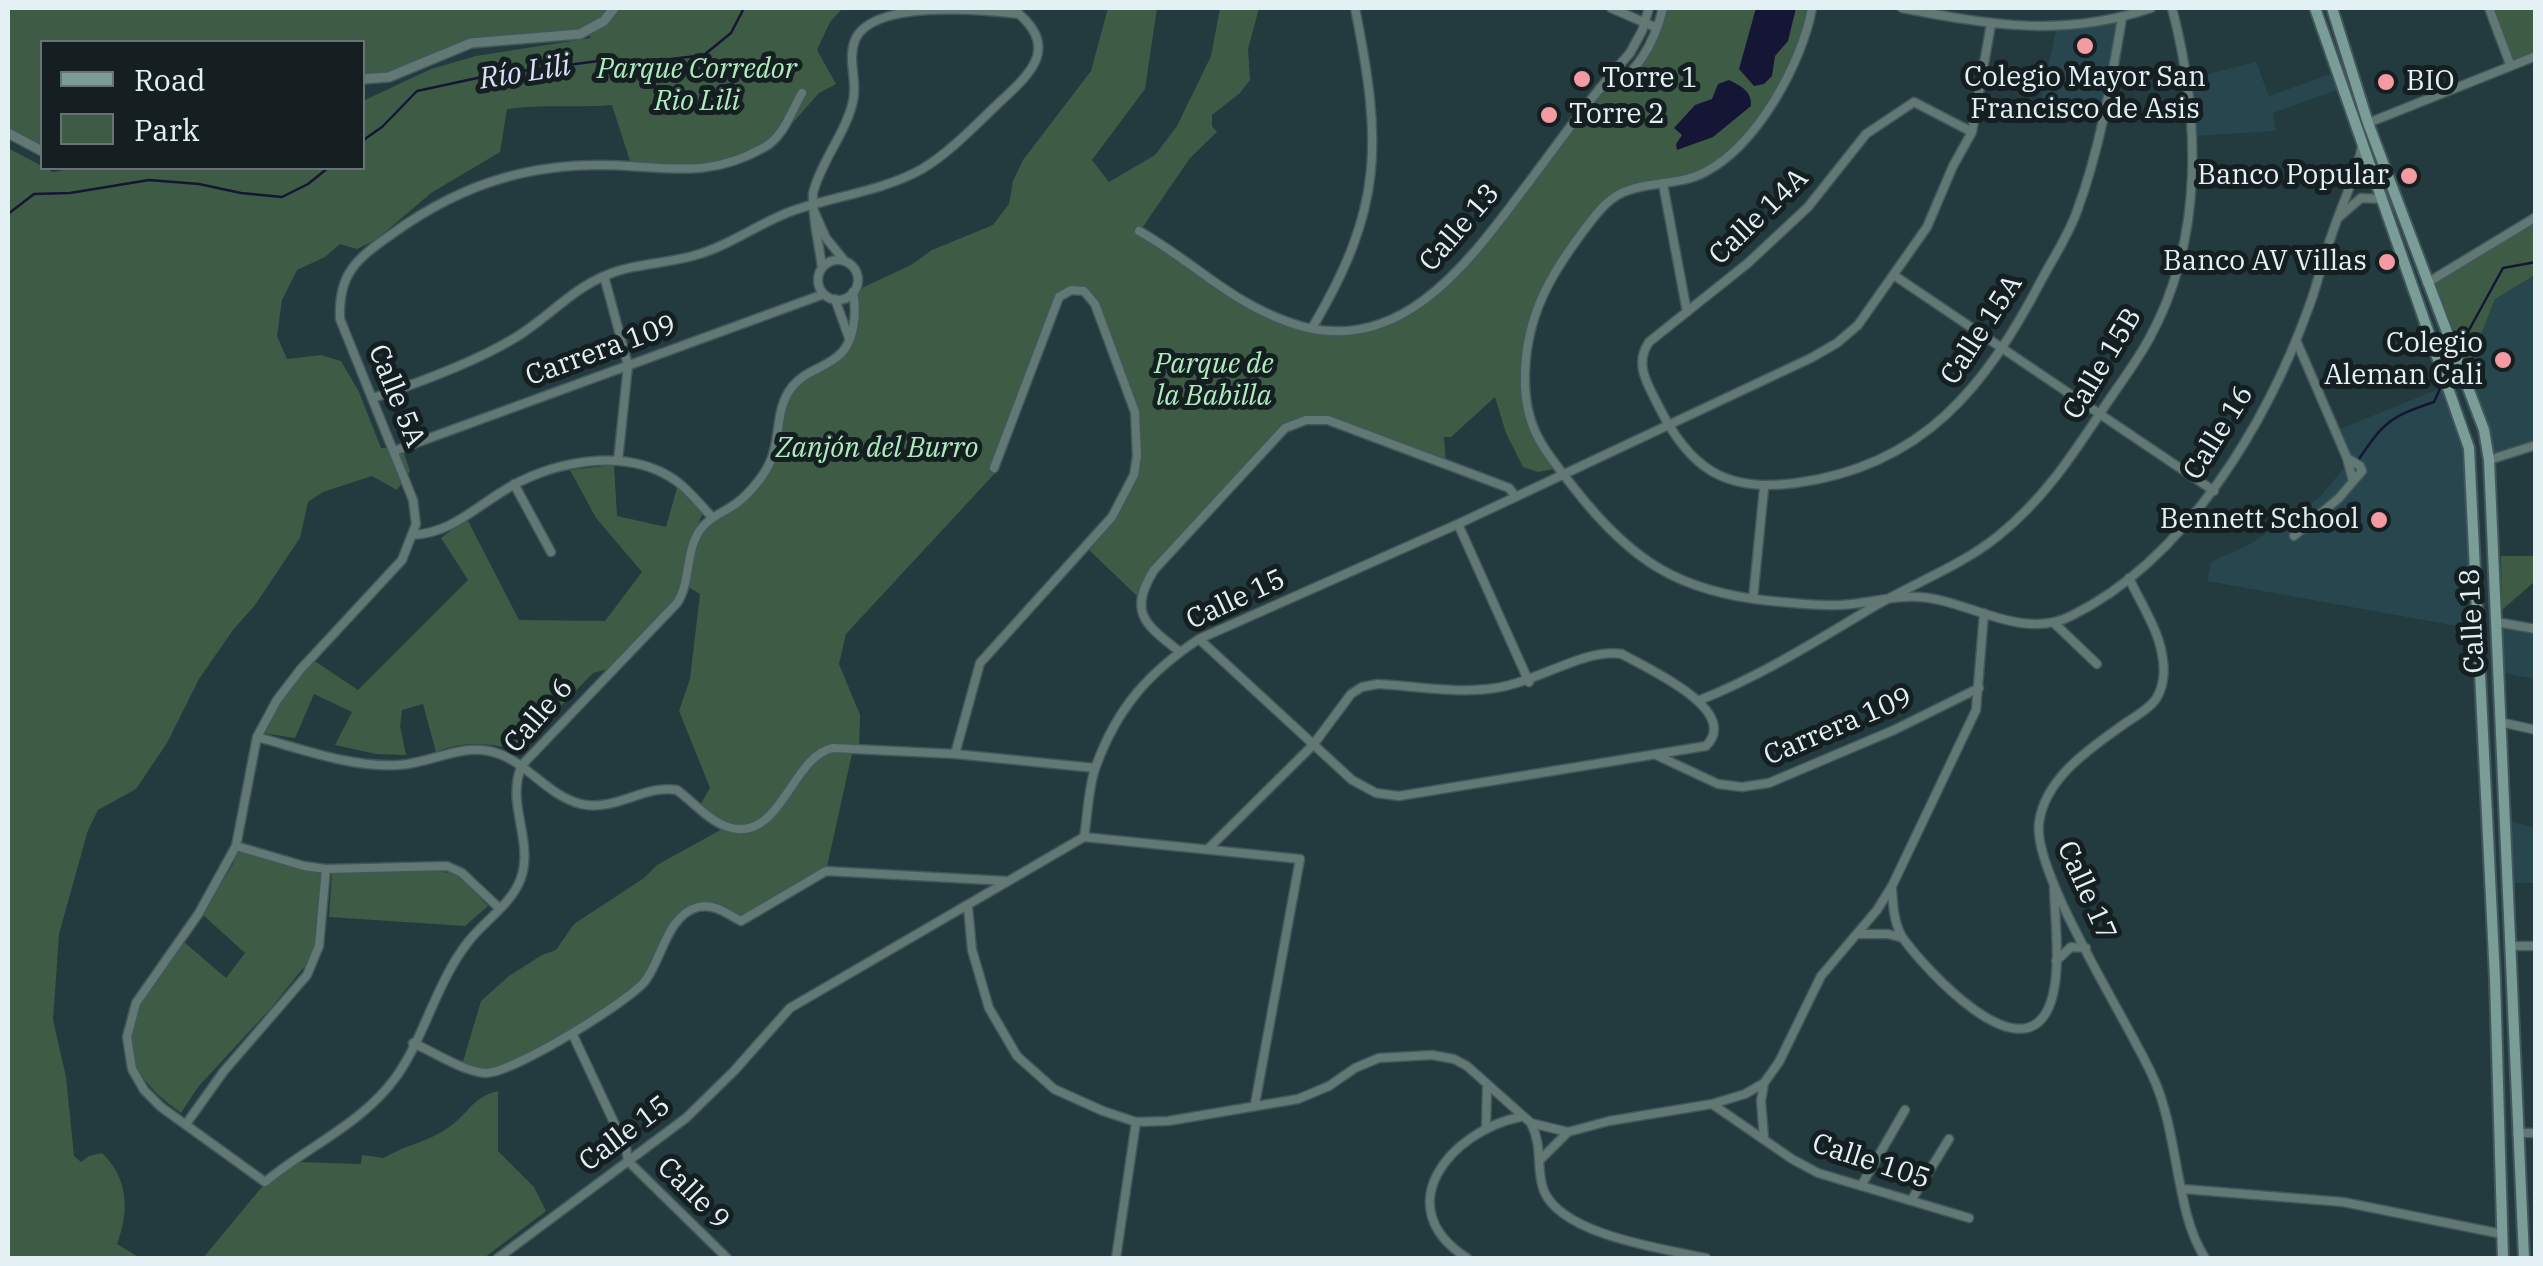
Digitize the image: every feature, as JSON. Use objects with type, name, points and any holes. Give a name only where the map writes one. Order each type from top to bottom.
[{"type":"main road","name":"Calle 18","points":[[2315,8],[2466,434],[2495,979],[2503,1258]]},
{"type":"main road","name":"Calle 18","points":[[2332,8],[2368,123],[2484,430],[2489,460],[2524,1258]]},
{"type":"street","points":[[365,79],[389,77],[471,43],[580,34],[597,27],[614,8]]},
{"type":"street","points":[[1139,231],[1182,258],[1216,287],[1251,307],[1312,328],[1350,261],[1371,182],[1374,122],[1355,8]]},
{"type":"street","points":[[1610,8],[1657,28]]},
{"type":"street","name":"Calle 13","points":[[1312,328],[1360,331],[1395,318],[1454,277],[1630,53],[1649,8]]},
{"type":"street","name":"Calle 13","points":[[1600,88],[1612,87],[1625,76],[1648,47],[1663,8]]},
{"type":"street","points":[[1812,8],[1790,73],[1767,110],[1737,146],[1704,173],[1628,190],[1608,200],[1555,269],[1532,318],[1525,372],[1532,431],[1602,523],[1662,571],[1707,591],[1753,600],[1843,605],[1892,596],[1938,599],[2019,622],[2054,622],[2097,664]]},
{"type":"street","points":[[1902,8],[1992,24],[2057,27],[2122,18],[2152,8]]},
{"type":"street","name":"Calle 15B","points":[[1892,596],[1960,562],[1996,538],[2033,504],[2065,468],[2150,338],[2166,300],[2188,221],[2193,136],[2188,79],[2172,8]]},
{"type":"street","points":[[2489,8],[2510,64]]},
{"type":"street","points":[[374,398],[421,382],[514,339],[604,276],[694,256],[736,241],[790,212],[813,207],[891,182],[919,170],[944,155],[1030,76],[1038,55],[1038,41],[1019,14],[994,10],[895,10],[867,22],[856,35],[852,48],[853,101],[815,183],[813,207],[822,268],[818,281],[824,294],[836,299],[853,292]]},
{"type":"street","name":"Calle 15A","points":[[1668,426],[1699,464],[1716,475],[1741,485],[1764,488],[1823,480],[1875,462],[1920,436],[1958,406],[1978,383],[2030,302],[2077,213],[2106,108],[2122,18]]},
{"type":"street","name":"Calle 15","points":[[498,1258],[686,1118],[734,1072],[790,1008],[1084,837],[1095,768],[1131,696],[1149,676],[1199,639],[1458,524],[1837,344],[1858,325],[1927,228],[1972,132],[1992,24]]},
{"type":"street","points":[[2368,123],[2536,56]]},
{"type":"street","name":"Calle 5A","points":[[412,535],[416,524],[413,500],[340,320],[339,297],[346,274],[366,252],[453,194],[503,176],[546,168],[627,166],[700,170],[761,149],[776,139],[802,93]]},
{"type":"street","name":"Calle 14A","points":[[1668,426],[1643,375],[1641,361],[1649,342],[1748,263],[1796,218],[1866,134],[1901,110],[1914,102],[1972,132]]},
{"type":"street","points":[[8,133],[40,150]]},
{"type":"street","name":"Calle 16","points":[[2054,622],[2090,606],[2129,578],[2214,490],[2261,416],[2296,340],[2362,146]]},
{"type":"street","points":[[1662,184],[1688,312]]},
{"type":"street","points":[[2336,220],[2360,198],[2380,200]]},
{"type":"street","points":[[813,207],[826,238],[857,275],[853,292],[856,316],[849,338]]},
{"type":"street","points":[[2428,283],[2536,217]]},
{"type":"street","points":[[822,268],[832,261],[844,261]]},
{"type":"street","points":[[604,276],[628,365],[618,462]]},
{"type":"street","points":[[1895,276],[2214,490]]},
{"type":"street","points":[[955,754],[980,662],[1112,517],[1134,476],[1135,412],[1095,304],[1084,290],[1071,290],[1059,297],[994,468]]},
{"type":"street","name":"Carrera 109","points":[[394,451],[824,294]]},
{"type":"street","points":[[836,299],[849,338]]},
{"type":"street","name":"Calle 6","points":[[186,1124],[265,1182],[374,1104],[398,1075],[446,976],[468,942],[518,886],[526,855],[515,792],[522,765],[677,603],[700,529],[739,501],[771,461],[780,411],[791,389],[811,370],[838,357],[849,338]]},
{"type":"street","points":[[2294,536],[2338,498],[2350,469],[2296,340]]},
{"type":"street","points":[[1180,652],[1149,627],[1142,616],[1140,599],[1145,584],[1285,428],[1306,420],[1328,420],[1508,488],[1516,497]]},
{"type":"street","points":[[2489,460],[2536,445]]},
{"type":"street","points":[[326,870],[319,946],[307,975],[224,1071],[186,1124],[144,1090],[132,1069],[129,1021],[136,1003],[200,913],[236,846],[257,737],[277,700],[402,560],[412,535],[446,530],[514,484],[575,464],[618,462],[642,466],[674,480],[713,518]]},
{"type":"street","points":[[2360,466],[2362,470],[2350,469],[2360,466]]},
{"type":"street","points":[[514,484],[551,552]]},
{"type":"street","points":[[1753,600],[1764,488]]},
{"type":"street","points":[[1458,524],[1529,682]]},
{"type":"street","name":"Calle 17","points":[[2129,578],[2162,650],[2162,685],[2146,709],[2087,751],[2062,776],[2044,804],[2039,842],[2054,884],[2154,1078],[2171,1123],[2190,1227],[2205,1258]]},
{"type":"street","points":[[1700,700],[1806,648],[1892,596]]},
{"type":"street","points":[[968,907],[968,928],[989,1008],[1017,1056],[1054,1089],[1136,1122],[1298,1099],[1329,1086],[1354,1068],[1406,1054],[1454,1059],[1531,1123],[1568,1132],[1712,1104],[1746,1094],[1764,1083],[1779,1062],[1821,976],[1892,886],[1970,724],[1979,688],[1984,613]]},
{"type":"street","points":[[2496,622],[2536,629]]},
{"type":"street","points":[[1199,639],[1313,744],[1352,780],[1376,793],[1399,796],[1706,746],[1714,729],[1700,700],[1622,654],[1608,652],[1596,653],[1529,682],[1490,689],[1378,684],[1362,687],[1352,694],[1313,744],[1208,849]]},
{"type":"street","name":"Carrera 109","points":[[1656,755],[1718,784],[1769,782],[1894,730],[1979,688]]},
{"type":"street","points":[[2500,722],[2536,730]]},
{"type":"street","points":[[257,737],[380,766],[415,763],[466,750],[494,752],[522,765],[552,790],[581,804],[618,804],[664,788],[677,790],[718,822],[738,829],[764,821],[814,754],[824,749],[955,754],[1095,768]]},
{"type":"street","points":[[1084,837],[1300,859],[1255,1104]]},
{"type":"street","points":[[236,846],[326,870],[446,866],[462,872],[499,908]]},
{"type":"street","points":[[414,1043],[486,1073],[500,1071],[572,1033],[646,980],[678,919],[696,908],[714,907],[740,921],[826,872],[1007,880]]},
{"type":"street","points":[[1892,886],[1893,908],[1902,938],[1957,996],[1995,1024],[2011,1030],[2026,1029],[2040,1021],[2053,995],[2054,884]]},
{"type":"street","points":[[942,922],[968,928]]},
{"type":"street","points":[[1856,934],[1902,938]]},
{"type":"street","points":[[2510,946],[2536,946]]},
{"type":"street","points":[[2056,961],[2071,948],[2086,948]]},
{"type":"street","points":[[572,1033],[626,1148],[628,1161]]},
{"type":"street","points":[[1764,1083],[1764,1138]]},
{"type":"street","points":[[1486,1128],[1487,1086]]},
{"type":"street","name":"Calle 105","points":[[1712,1104],[1818,1173],[1969,1218]]},
{"type":"street","points":[[1861,1186],[1905,1110]]},
{"type":"street","points":[[1467,1258],[1438,1231],[1431,1214],[1433,1177],[1444,1160],[1486,1128],[1521,1116]]},
{"type":"street","points":[[1116,1258],[1136,1122]]},
{"type":"street","points":[[1531,1123],[1539,1139],[1540,1177],[1545,1195],[1558,1210],[1621,1239],[1706,1258]]},
{"type":"street","points":[[1542,1158],[1568,1132]]},
{"type":"street","points":[[2517,1133],[2536,1133]]},
{"type":"street","points":[[1912,1199],[1949,1139]]},
{"type":"street","name":"Calle 9","points":[[628,1161],[727,1258]]},
{"type":"street","points":[[2183,1188],[2343,1202],[2502,1234]]},
{"type":"shaded area","points":[[1756,8],[1796,8],[1788,41],[1775,56],[1772,76],[1764,84],[1754,86],[1739,69]]},
{"type":"shaded area","name":"Colegio Mayor San Francisco de Asis","points":[[2122,18],[2106,108],[2040,100],[2057,27]]},
{"type":"shaded area","points":[[2256,62],[2269,96],[2336,72],[2342,88],[2273,113],[2276,131],[2193,136],[2188,79]]},
{"type":"shaded area","points":[[1729,80],[1748,93],[1751,106],[1713,137],[1677,150],[1682,135],[1674,128],[1695,105],[1712,99],[1718,84]]},
{"type":"shaded area","name":"Colegio Aleman Cali","points":[[2535,275],[2535,445],[2489,460],[2463,380],[2495,299]]},
{"type":"shaded area","name":"Bennett School","points":[[2449,385],[2466,435],[2479,630],[2207,581],[2211,562],[2250,544],[2320,497],[2349,462],[2337,430]]},
{"type":"shaded area","points":[[2496,622],[2535,629],[2535,679],[2498,672]]},
{"type":"shaded area","points":[[2505,819],[2535,828],[2535,883],[2507,883]]},
{"type":"green space","name":"Parque Corredor Rio Lili","points":[[8,8],[843,8],[830,22],[817,50],[836,84],[819,93],[774,144],[712,166],[632,167],[612,105],[507,109],[500,152],[431,193],[377,239],[357,249],[340,244],[325,257],[297,270],[282,300],[277,336],[287,359],[321,355],[341,361],[359,392],[381,448],[402,448],[410,471],[397,490],[372,476],[323,492],[308,502],[300,538],[199,679],[167,743],[136,789],[98,810],[88,830],[59,934],[53,1020],[66,1077],[74,1156],[81,1162],[102,1153],[111,1163],[122,1184],[125,1207],[117,1244],[140,1258],[8,1258],[8,148],[40,165],[40,170],[53,172],[365,170],[365,100],[431,69],[476,56],[591,38],[588,31],[484,41],[406,71],[365,79],[365,40],[40,40],[40,150],[8,133]]},
{"type":"green space","points":[[1108,8],[1157,8],[1145,89],[1092,160],[1109,182],[1155,155],[1177,126],[1211,56],[1220,8],[1259,8],[1248,49],[1250,80],[1212,115],[1212,126],[1217,132],[1190,158],[1140,231],[1216,287],[1293,324],[1339,332],[1395,318],[1454,277],[1600,88],[1613,85],[1632,69],[1663,8],[1812,8],[1805,38],[1767,110],[1737,146],[1704,173],[1628,190],[1609,200],[1555,269],[1527,344],[1528,417],[1559,468],[1538,472],[1523,467],[1506,433],[1495,397],[1451,437],[1444,437],[1446,463],[1328,421],[1306,420],[1285,428],[1154,570],[1140,599],[1085,546],[1112,517],[1134,475],[1135,412],[1095,304],[1083,291],[1059,297],[997,471],[846,634],[839,664],[860,715],[859,749],[853,749],[826,871],[741,921],[710,907],[687,913],[672,929],[644,981],[597,1017],[553,1045],[500,1071],[486,1072],[462,1065],[481,1001],[509,976],[556,950],[574,924],[644,878],[657,865],[726,827],[699,807],[710,788],[679,711],[690,679],[700,594],[685,585],[700,529],[739,501],[771,461],[791,389],[831,360],[844,342],[853,292],[911,265],[932,250],[993,225],[1009,204],[1013,181],[1023,160],[1091,71]]},
{"type":"green space","points":[[2489,8],[2535,8],[2535,56],[2510,64]]},
{"type":"green space","points":[[2535,217],[2535,275],[2495,299],[2463,380],[2427,283]]},
{"type":"green space","points":[[614,465],[617,516],[666,527],[677,488],[703,513],[690,543],[679,597],[608,669],[593,673],[550,717],[544,712],[521,734],[527,745],[521,751],[478,744],[436,752],[423,704],[402,710],[400,726],[406,755],[376,754],[335,745],[352,712],[314,694],[295,738],[263,733],[287,689],[313,660],[358,690],[468,580],[441,538],[467,519],[519,620],[605,621],[642,572],[596,518],[570,470]]},
{"type":"green space","points":[[2501,556],[2535,556],[2535,601],[2534,582],[2502,610]]},
{"type":"green space","points":[[237,851],[320,874],[319,917],[312,957],[198,1087],[181,1113],[154,1091],[138,1068],[132,1049],[133,1030],[147,993],[184,942],[226,978],[245,953],[203,915]]},
{"type":"green space","points":[[429,870],[457,874],[488,906],[465,926],[329,917],[332,873]]},
{"type":"green space","points":[[498,1091],[498,1151],[534,1187],[546,1211],[484,1258],[203,1258],[261,1188],[298,1162],[361,1164],[362,1155],[384,1158],[444,1130],[477,1101]]},
{"type":"waterway","name":"Río Lili","points":[[365,139],[417,91],[491,75],[606,60],[647,62],[704,55],[731,33],[744,8]]},
{"type":"waterway","name":"Río Lili","points":[[8,214],[34,194],[70,193],[149,180],[282,197],[326,170]]},
{"type":"waterway","points":[[2458,350],[2503,268],[2536,262]]},
{"type":"waterway","points":[[2357,462],[2388,423],[2434,402],[2442,384]]},
{"type":"place","name":"Colegio Mayor San Francisco de Asis","points":[[2085,46]]},
{"type":"place","name":"Torre 1","points":[[1582,79]]},
{"type":"place","name":"BIO","points":[[2386,82]]},
{"type":"place","name":"Torre 2","points":[[1549,115]]},
{"type":"place","name":"Banco Popular","points":[[2409,176]]},
{"type":"place","name":"Banco AV Villas","points":[[2387,262]]},
{"type":"place","name":"Colegio Aleman Cali","points":[[2503,360]]},
{"type":"place","name":"Bennett School","points":[[2379,520]]},
{"type":"park label","name":"Parque de la Babilla","points":[[1214,381]]},
{"type":"park label","name":"Zanjón del Burro","points":[[877,449]]}]
